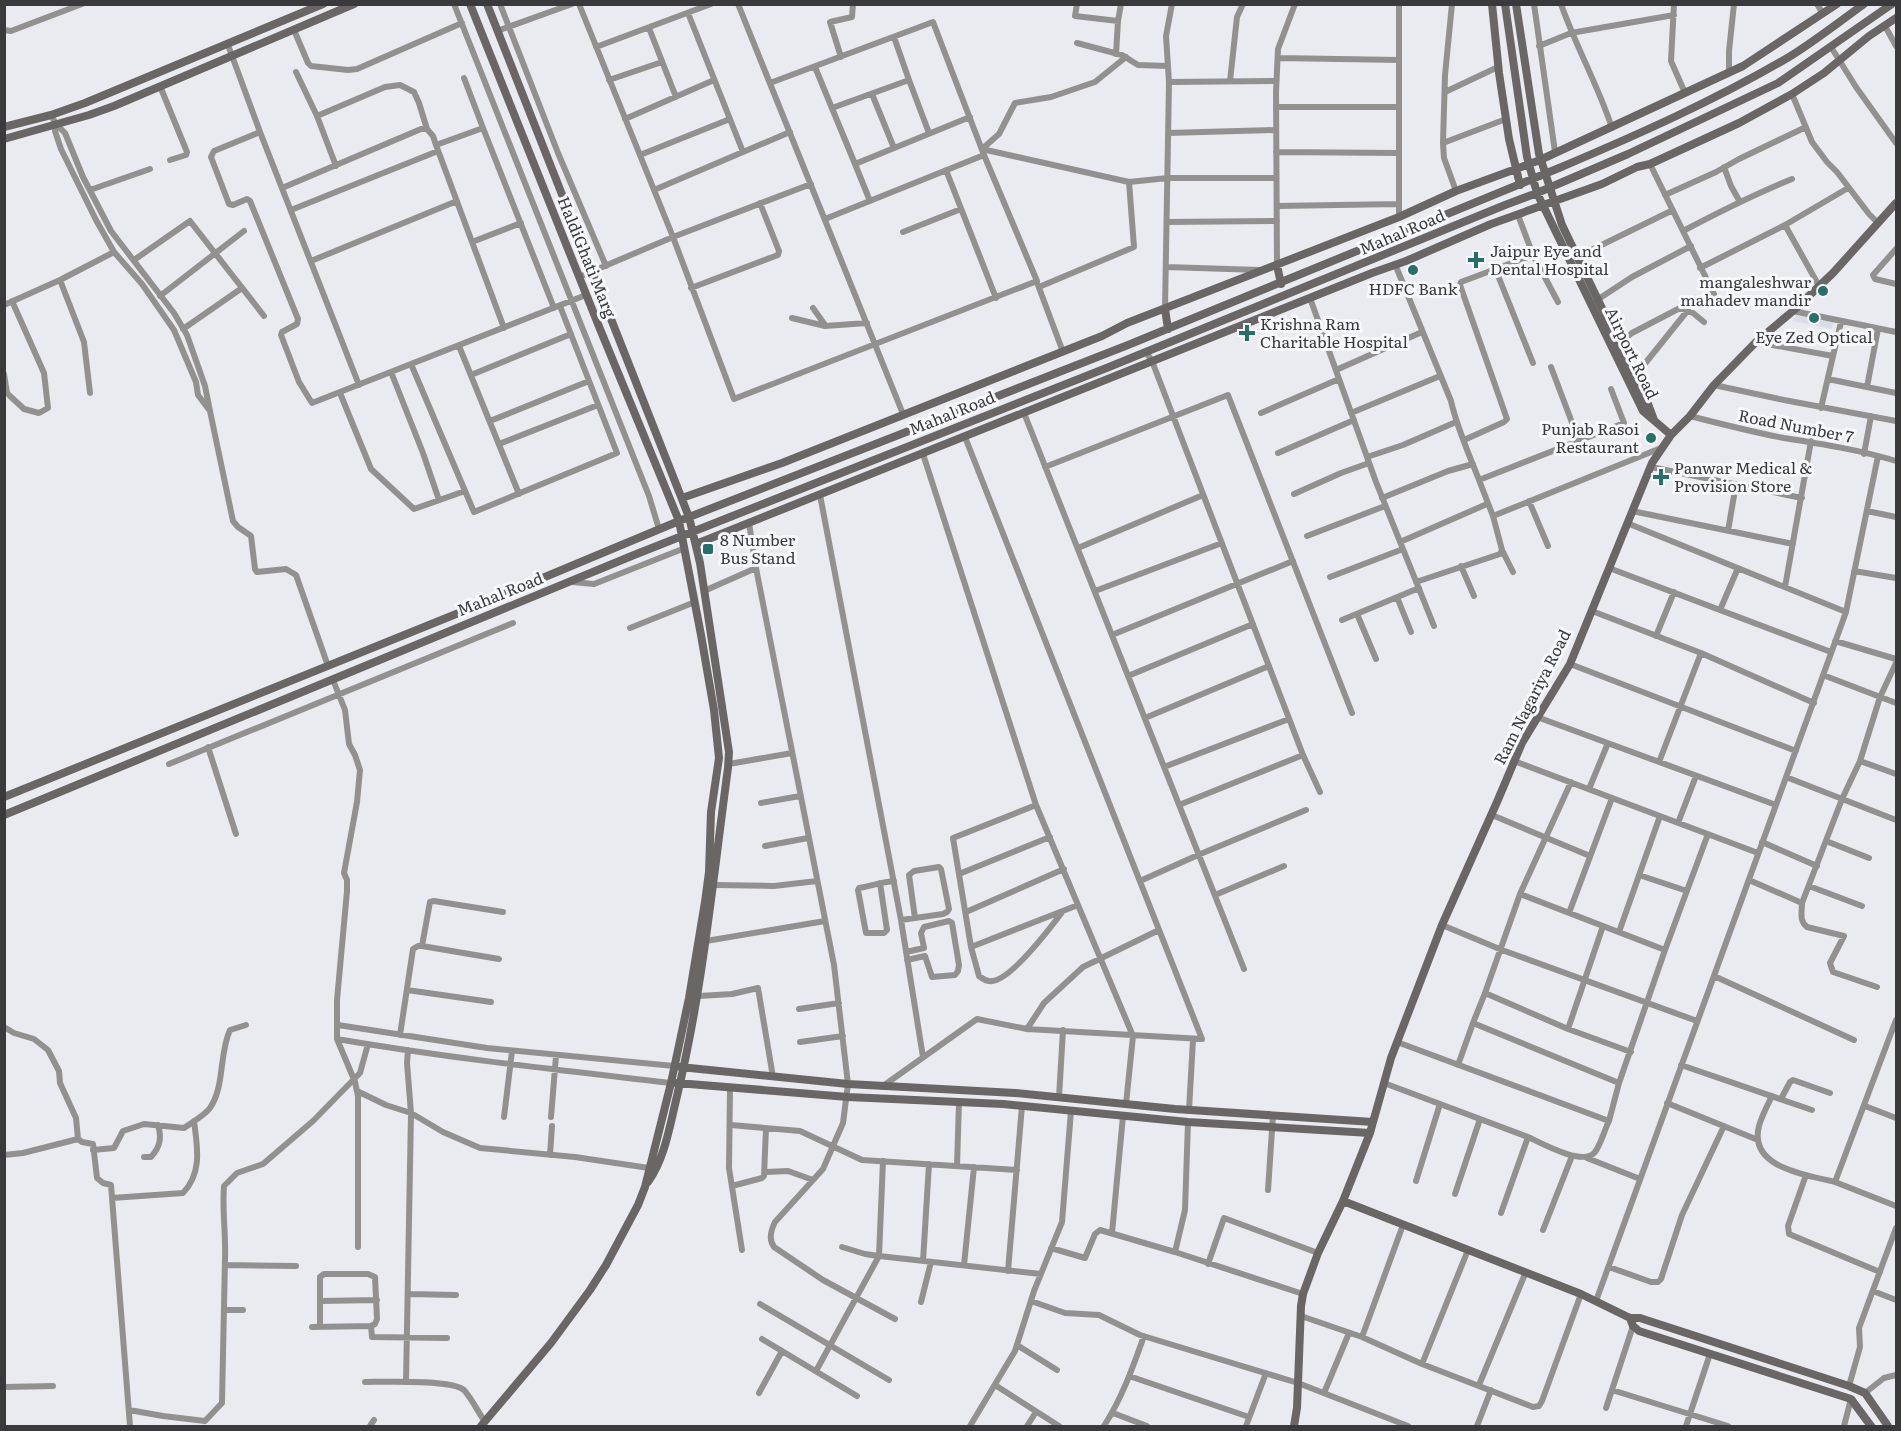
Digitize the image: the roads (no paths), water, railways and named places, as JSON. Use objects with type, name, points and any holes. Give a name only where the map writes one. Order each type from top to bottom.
[{"type":"street","points":[[4,30],[11,31],[82,4]]},
{"type":"street","points":[[4,127],[51,115],[85,103],[323,4]]},
{"type":"street","points":[[328,4],[332,14]]},
{"type":"street","points":[[4,139],[90,115],[354,4]]},
{"type":"street","points":[[454,4],[649,496],[659,529]]},
{"type":"street","name":"HaldiGhati Marg","points":[[470,4],[679,521],[685,548],[712,699],[719,758],[711,812],[709,872],[679,1067]]},
{"type":"street","name":"HaldiGhati Marg","points":[[487,4],[694,532],[729,764],[699,996],[679,1067]]},
{"type":"street","points":[[500,4],[558,153],[606,266]]},
{"type":"street","points":[[545,4],[548,13]]},
{"type":"street","points":[[497,31],[572,4]]},
{"type":"street","points":[[579,4],[673,237],[734,399],[1134,247],[1129,182]]},
{"type":"street","points":[[596,47],[711,4]]},
{"type":"street","points":[[738,4],[903,414]]},
{"type":"street","points":[[841,57],[830,22],[852,17],[853,4]]},
{"type":"street","points":[[1077,4],[1074,16],[1118,21]]},
{"type":"street","points":[[1116,54],[1121,4]]},
{"type":"street","points":[[1168,329],[1165,309],[1169,82],[1166,36],[1172,4]]},
{"type":"street","points":[[1230,81],[1237,17],[1243,4]]},
{"type":"street","points":[[1281,284],[1277,265],[1276,81],[1278,49],[1295,4]]},
{"type":"street","points":[[1399,4],[1399,217],[1403,233]]},
{"type":"street","points":[[1452,4],[1444,92],[1443,142],[1444,158],[1456,191]]},
{"type":"street","points":[[1492,4],[1498,67],[1509,139],[1520,185]]},
{"type":"street","name":"Airport Road","points":[[1505,4],[1528,165],[1537,194],[1643,411],[1656,424]]},
{"type":"street","name":"Airport Road","points":[[1516,4],[1540,160],[1553,202],[1656,424]]},
{"type":"street","points":[[1534,4],[1559,168]]},
{"type":"street","points":[[1561,4],[1571,33],[1596,84],[1612,128]]},
{"type":"street","points":[[1674,4],[1671,61],[1685,93]]},
{"type":"street","points":[[1729,73],[1734,4]]},
{"type":"street","points":[[1817,4],[1823,14]]},
{"type":"street","points":[[682,498],[782,463],[1063,352],[1127,323],[1399,217],[1456,191],[1540,160],[1743,66],[1837,4]]},
{"type":"street","name":"Mahal Road","points":[[4,797],[466,610],[659,529],[1281,284],[1520,185],[1706,101],[1790,56],[1864,4]]},
{"type":"street","name":"Mahal Road","points":[[4,815],[682,536],[1146,352],[1505,204],[1537,194],[1778,83],[1892,4]]},
{"type":"street","points":[[688,13],[743,152]]},
{"type":"street","points":[[1539,46],[1571,33],[1674,15]]},
{"type":"street","points":[[696,544],[1518,215],[1602,184],[1637,167],[1650,165],[1739,123],[1792,94],[1896,18]]},
{"type":"street","points":[[770,83],[933,22],[1063,352]]},
{"type":"street","points":[[294,30],[311,66],[348,70],[357,69],[462,23]]},
{"type":"street","points":[[1885,26],[1896,46]]},
{"type":"street","points":[[649,28],[676,97]]},
{"type":"street","points":[[894,37],[929,133]]},
{"type":"street","points":[[1077,43],[1126,57],[1138,65],[1168,66]]},
{"type":"street","points":[[228,45],[360,385]]},
{"type":"street","points":[[1832,47],[1856,87],[1896,143]]},
{"type":"street","points":[[825,219],[946,170],[983,152],[999,134],[1015,104],[1051,97],[1095,82],[1126,57]]},
{"type":"street","points":[[1278,58],[1399,60]]},
{"type":"street","points":[[609,80],[662,62]]},
{"type":"street","points":[[815,67],[870,201]]},
{"type":"street","points":[[1444,92],[1498,67]]},
{"type":"street","points":[[296,72],[317,116],[336,166]]},
{"type":"street","points":[[411,364],[474,512],[617,453],[571,334],[521,223],[464,78]]},
{"type":"street","points":[[625,119],[714,80]]},
{"type":"street","points":[[832,108],[909,80]]},
{"type":"street","points":[[1169,82],[1276,81]]},
{"type":"street","points":[[317,116],[385,87],[400,85],[414,92],[427,129],[433,136],[504,328]]},
{"type":"street","points":[[160,86],[187,152],[186,155],[170,160]]},
{"type":"street","points":[[872,94],[894,148]]},
{"type":"street","points":[[1792,94],[1812,142],[1878,223]]},
{"type":"street","points":[[1276,106],[1398,107]]},
{"type":"street","points":[[51,115],[65,133],[111,231],[174,313],[183,329],[205,386],[233,521],[250,536],[257,572],[286,569],[296,575],[328,666]]},
{"type":"street","points":[[855,164],[970,117]]},
{"type":"street","points":[[640,155],[730,119]]},
{"type":"street","points":[[1443,142],[1506,119]]},
{"type":"street","points":[[57,124],[55,130],[61,149],[87,203],[114,252],[142,284],[174,330],[196,382],[198,395],[210,411]]},
{"type":"street","points":[[1665,195],[1806,127]]},
{"type":"street","points":[[291,210],[483,128]]},
{"type":"street","points":[[282,188],[421,129],[427,129]]},
{"type":"street","points":[[1168,133],[1276,130]]},
{"type":"street","points":[[260,132],[214,151],[211,157],[229,204],[233,205],[247,199],[250,201],[298,318],[297,324],[282,332],[281,335],[299,382],[312,403],[586,295]]},
{"type":"street","points":[[654,190],[790,132]]},
{"type":"street","points":[[983,152],[1129,182],[1168,178],[1276,178]]},
{"type":"street","points":[[1276,152],[1398,153]]},
{"type":"street","points":[[1650,165],[1714,294]]},
{"type":"street","points":[[1724,167],[1740,202]]},
{"type":"street","points":[[90,190],[150,169]]},
{"type":"street","points":[[946,170],[996,298]]},
{"type":"street","points":[[1683,231],[1792,179]]},
{"type":"street","points":[[579,277],[673,237],[811,184]]},
{"type":"street","points":[[1700,268],[1785,225],[1848,188]]},
{"type":"street","points":[[311,261],[457,201]]},
{"type":"street","name":"Ram Nagariya Road","points":[[1294,1426],[1303,1294],[1318,1253],[1343,1201],[1370,1133],[1397,1042],[1442,925],[1522,742],[1570,664],[1651,467],[1661,448],[1714,385],[1756,342],[1793,311],[1859,246],[1896,203]]},
{"type":"street","points":[[691,288],[778,255],[779,251],[760,204]]},
{"type":"street","points":[[1277,206],[1399,204]]},
{"type":"street","points":[[903,232],[961,209]]},
{"type":"street","points":[[1577,257],[1671,211]]},
{"type":"street","points":[[1518,215],[1533,255],[1558,302]]},
{"type":"street","points":[[134,260],[190,221],[264,316]]},
{"type":"street","points":[[1167,222],[1277,222]]},
{"type":"street","points":[[472,242],[521,223]]},
{"type":"street","points":[[1785,225],[1819,286]]},
{"type":"street","points":[[160,296],[244,231]]},
{"type":"street","points":[[1597,300],[1632,277],[1691,246]]},
{"type":"street","points":[[1896,249],[1874,275],[1875,279],[1896,284]]},
{"type":"street","points":[[4,305],[114,252]]},
{"type":"street","points":[[1464,440],[1507,419],[1460,289],[1461,282],[1533,255]]},
{"type":"street","points":[[1395,264],[1451,401],[1456,422],[1493,516],[1502,550],[1513,572]]},
{"type":"street","points":[[1166,267],[1264,270]]},
{"type":"street","points":[[1495,268],[1533,363]]},
{"type":"street","points":[[60,280],[84,342],[90,393]]},
{"type":"street","points":[[183,329],[242,288]]},
{"type":"street","points":[[1310,298],[1385,506],[1434,626]]},
{"type":"street","points":[[4,374],[7,393],[24,409],[39,413],[48,408],[44,373],[12,302]]},
{"type":"street","points":[[813,308],[825,326]]},
{"type":"street","points":[[1618,344],[1632,333],[1674,309],[1688,310],[1704,322]]},
{"type":"street","points":[[1635,376],[1688,310]]},
{"type":"street","points":[[1793,311],[1896,332]]},
{"type":"street","points":[[792,318],[825,326],[867,323]]},
{"type":"street","points":[[1821,408],[1841,322]]},
{"type":"street","points":[[1867,387],[1878,329]]},
{"type":"street","points":[[1336,370],[1422,332]]},
{"type":"street","points":[[471,375],[571,334]]},
{"type":"street","points":[[1756,342],[1833,356]]},
{"type":"street","points":[[459,345],[519,494]]},
{"type":"street","points":[[1146,352],[1152,361],[1303,755],[1320,792]]},
{"type":"street","points":[[1551,367],[1579,441]]},
{"type":"street","points":[[392,372],[439,500]]},
{"type":"street","points":[[1278,453],[1440,375]]},
{"type":"street","points":[[1261,413],[1339,379]]},
{"type":"street","points":[[1828,379],[1896,393]]},
{"type":"street","points":[[490,421],[589,381]]},
{"type":"street","points":[[1714,385],[1821,408],[1896,421]]},
{"type":"street","points":[[1479,480],[1624,423],[1611,389]]},
{"type":"street","points":[[340,393],[371,469],[414,509],[465,491]]},
{"type":"street","points":[[1046,467],[1228,395],[1352,713]]},
{"type":"street","points":[[499,444],[598,405]]},
{"type":"street","points":[[1024,413],[1244,969]]},
{"type":"street","name":"Road Number 7","points":[[1690,416],[1896,461]]},
{"type":"street","points":[[1864,454],[1871,416]]},
{"type":"street","points":[[1294,494],[1456,422]]},
{"type":"street","points":[[1656,424],[1671,435]]},
{"type":"street","points":[[883,1086],[977,1020],[1027,1029],[1202,1040],[965,437]]},
{"type":"street","points":[[1785,587],[1811,441]]},
{"type":"street","points":[[1493,516],[1661,448]]},
{"type":"street","points":[[923,454],[1035,805],[1064,868],[1133,1036],[1126,1104]]},
{"type":"street","points":[[1596,1301],[1846,612],[1878,456]]},
{"type":"street","points":[[1382,498],[1448,471],[1473,464]]},
{"type":"street","points":[[1651,467],[1802,498]]},
{"type":"street","points":[[1728,531],[1736,484]]},
{"type":"street","points":[[820,495],[894,881],[924,1057]]},
{"type":"street","points":[[1078,548],[1203,495]]},
{"type":"street","points":[[1529,501],[1548,546]]},
{"type":"street","points":[[1330,577],[1487,504]]},
{"type":"street","points":[[1307,536],[1385,506]]},
{"type":"street","points":[[1632,511],[1793,544]]},
{"type":"street","points":[[1867,511],[1896,517]]},
{"type":"street","points":[[749,523],[834,965],[848,1084],[843,1123],[823,1169],[775,1222],[771,1243],[823,1280],[895,1319]]},
{"type":"street","points":[[1627,523],[1846,612]]},
{"type":"street","points":[[1095,591],[1222,543]]},
{"type":"street","points":[[571,581],[594,584],[685,548]]},
{"type":"street","points":[[1342,620],[1461,566],[1500,554],[1502,550]]},
{"type":"street","points":[[1112,635],[1293,561]]},
{"type":"street","points":[[1461,566],[1474,596]]},
{"type":"street","points":[[704,591],[756,568]]},
{"type":"street","points":[[1609,568],[1831,652]]},
{"type":"street","points":[[1720,610],[1738,568]]},
{"type":"street","points":[[1854,571],[1896,578]]},
{"type":"street","points":[[1656,636],[1674,592]]},
{"type":"street","points":[[1397,597],[1411,632]]},
{"type":"street","points":[[630,628],[695,602]]},
{"type":"street","points":[[1592,611],[1701,653],[1814,703]]},
{"type":"street","points":[[1357,614],[1376,659]]},
{"type":"street","points":[[169,764],[513,623]]},
{"type":"street","points":[[1128,676],[1253,624]]},
{"type":"street","points":[[1835,641],[1896,661],[1880,697],[1860,761],[1842,799],[1802,903],[1801,919],[1802,924],[1807,927],[1844,936],[1830,963],[1833,972],[1877,987]]},
{"type":"street","points":[[1659,762],[1701,653]]},
{"type":"street","points":[[1570,664],[1796,751]]},
{"type":"street","points":[[1145,718],[1269,666]]},
{"type":"street","points":[[1823,675],[1896,703]]},
{"type":"street","points":[[333,680],[345,710],[349,744],[360,770],[344,873],[347,880],[347,891],[337,1039],[358,1096],[358,1247]]},
{"type":"street","points":[[1537,717],[1776,806]]},
{"type":"street","points":[[1164,767],[1289,719]]},
{"type":"street","points":[[1589,789],[1608,743]]},
{"type":"street","points":[[208,747],[236,834]]},
{"type":"street","points":[[729,764],[792,753]]},
{"type":"street","points":[[1179,805],[1303,755]]},
{"type":"street","points":[[1514,761],[1758,853]]},
{"type":"street","points":[[1860,761],[1896,774]]},
{"type":"street","points":[[1678,823],[1696,776]]},
{"type":"street","points":[[1786,777],[1896,820]]},
{"type":"street","points":[[1458,1065],[1502,950],[1520,894],[1570,782]]},
{"type":"street","points":[[761,803],[800,796]]},
{"type":"street","points":[[1569,913],[1612,798]]},
{"type":"street","points":[[1035,805],[953,838],[971,948],[979,976],[986,981],[1001,978],[1033,949],[1063,911]]},
{"type":"street","points":[[1140,882],[1306,810]]},
{"type":"street","points":[[1492,815],[1590,856]]},
{"type":"street","points":[[1619,932],[1660,816]]},
{"type":"street","points":[[1587,1158],[1594,1154],[1609,1121],[1619,1083],[1646,1003],[1708,834]]},
{"type":"street","points":[[959,874],[1050,837]]},
{"type":"street","points":[[765,846],[808,838]]},
{"type":"street","points":[[1826,841],[1869,858]]},
{"type":"street","points":[[1762,842],[1816,866]]},
{"type":"street","points":[[1215,895],[1284,866]]},
{"type":"street","points":[[901,920],[915,918],[943,914],[947,912],[949,909],[939,867],[909,875],[915,918]]},
{"type":"street","points":[[966,912],[1064,868]]},
{"type":"street","points":[[1639,875],[1687,891]]},
{"type":"street","points":[[1749,880],[1802,903]]},
{"type":"street","points":[[714,885],[774,886],[817,881]]},
{"type":"street","points":[[880,883],[887,930],[884,933],[866,933],[859,888],[876,886],[880,883],[894,881]]},
{"type":"street","points":[[1809,886],[1862,906]]},
{"type":"street","points":[[1520,894],[1665,950]]},
{"type":"street","points":[[422,945],[430,902],[503,912]]},
{"type":"street","points":[[971,948],[1078,905]]},
{"type":"street","points":[[706,941],[825,921]]},
{"type":"street","points":[[949,921],[952,923],[959,965],[957,973],[932,977],[924,952],[921,933],[924,927],[949,921]]},
{"type":"street","points":[[1442,925],[1502,950],[1697,1021]]},
{"type":"street","points":[[1568,1029],[1603,926]]},
{"type":"street","points":[[1027,1029],[1044,1002],[1083,966],[1159,930]]},
{"type":"street","points":[[400,1035],[413,949],[422,945],[499,958]]},
{"type":"street","points":[[906,952],[924,952]]},
{"type":"street","points":[[907,960],[924,952]]},
{"type":"street","points":[[1714,976],[1854,1040]]},
{"type":"street","points":[[699,996],[732,994],[758,988],[773,1077]]},
{"type":"street","points":[[407,990],[491,1002]]},
{"type":"street","points":[[1485,993],[1568,1029],[1631,1052]]},
{"type":"street","points":[[800,1009],[839,1003]]},
{"type":"street","points":[[1835,1182],[1896,1020]]},
{"type":"street","points":[[1473,1023],[1619,1083]]},
{"type":"street","points":[[93,1150],[114,1149],[123,1131],[144,1124],[184,1128],[210,1107],[216,1092],[230,1030],[246,1025]]},
{"type":"street","points":[[338,1025],[512,1051],[773,1077],[848,1084],[1014,1093],[1189,1110],[1373,1122]]},
{"type":"street","points":[[4,1027],[14,1033],[34,1039],[48,1050],[59,1071],[60,1083],[76,1118],[78,1140]]},
{"type":"street","points":[[1059,1097],[1063,1030]]},
{"type":"street","points":[[800,1042],[843,1036]]},
{"type":"street","points":[[337,1039],[555,1070],[675,1083],[1022,1106],[1188,1122],[1370,1133]]},
{"type":"street","points":[[1189,1110],[1193,1040]]},
{"type":"street","points":[[1397,1042],[1609,1121]]},
{"type":"street","points":[[129,1410],[205,1424],[222,1403],[224,1186],[237,1173],[263,1164],[314,1121],[360,1073],[368,1044]]},
{"type":"street","points":[[406,1382],[411,1113],[408,1050]]},
{"type":"street","points":[[504,1118],[512,1051]]},
{"type":"street","points":[[551,1117],[556,1056]]},
{"type":"street","points":[[1681,1065],[1812,1110]]},
{"type":"street","points":[[365,1382],[454,1384],[463,1389],[483,1424],[552,1343],[606,1265],[638,1205],[668,1132],[679,1067]]},
{"type":"street","points":[[735,1072],[729,1168],[742,1250]]},
{"type":"street","points":[[1781,1099],[1793,1080],[1830,1093]]},
{"type":"street","points":[[1384,1083],[1572,1156],[1587,1158],[1640,1179]]},
{"type":"street","points":[[357,1091],[411,1113],[437,1129],[480,1148],[651,1169]]},
{"type":"street","points":[[1772,1096],[1758,1128],[1758,1140],[1767,1159],[1786,1169],[1835,1182],[1896,1206]]},
{"type":"street","points":[[957,1166],[959,1102]]},
{"type":"street","points":[[1667,1103],[1758,1140]]},
{"type":"street","points":[[1416,1181],[1440,1104]]},
{"type":"street","points":[[1008,1271],[1022,1106]]},
{"type":"street","points":[[1864,1106],[1896,1118]]},
{"type":"street","points":[[970,1426],[1017,1345],[1031,1300],[1062,1222],[1071,1111]]},
{"type":"street","points":[[1268,1190],[1273,1115]]},
{"type":"street","points":[[1112,1233],[1122,1116]]},
{"type":"street","points":[[1455,1194],[1480,1119]]},
{"type":"street","points":[[112,1198],[183,1192],[189,1187],[198,1167],[194,1120]]},
{"type":"street","points":[[1175,1252],[1185,1210],[1188,1122]]},
{"type":"street","points":[[144,1157],[151,1157],[156,1151],[160,1140],[158,1125]]},
{"type":"street","points":[[730,1125],[800,1131],[862,1160],[1017,1170]]},
{"type":"street","points":[[550,1155],[552,1126]]},
{"type":"street","points":[[1609,1267],[1651,1282],[1658,1282],[1661,1279],[1683,1215],[1724,1126]]},
{"type":"street","points":[[732,1186],[762,1178],[766,1172],[766,1128]]},
{"type":"street","points":[[1501,1213],[1528,1137]]},
{"type":"street","points":[[4,1155],[23,1153],[78,1140],[93,1144],[97,1178],[111,1185],[130,1426]]},
{"type":"street","points":[[1543,1230],[1572,1156]]},
{"type":"street","points":[[816,1371],[879,1256],[883,1161]]},
{"type":"street","points":[[923,1261],[929,1164]]},
{"type":"street","points":[[964,1265],[974,1167]]},
{"type":"street","points":[[766,1172],[788,1171],[813,1180]]},
{"type":"street","points":[[1806,1175],[1788,1226],[1789,1234],[1880,1272]]},
{"type":"street","points":[[1343,1201],[1581,1294],[1631,1322],[1638,1331],[1851,1399],[1871,1426]]},
{"type":"street","points":[[1208,1264],[1224,1218],[1318,1253]]},
{"type":"street","points":[[1362,1337],[1403,1225]]},
{"type":"street","points":[[1849,1386],[1860,1347],[1859,1328],[1896,1228]]},
{"type":"street","points":[[1052,1248],[1085,1258],[1098,1230],[1175,1252],[1303,1294]]},
{"type":"street","points":[[842,1247],[864,1254],[1041,1274]]},
{"type":"street","points":[[1422,1364],[1468,1250]]},
{"type":"street","points":[[921,1302],[931,1262]]},
{"type":"street","points":[[225,1265],[296,1266]]},
{"type":"street","points":[[312,1327],[320,1327],[371,1326],[377,1322],[375,1277],[371,1274],[324,1274],[320,1277],[320,1327]]},
{"type":"street","points":[[1479,1385],[1525,1274]]},
{"type":"street","points":[[1873,1291],[1896,1300]]},
{"type":"street","points":[[409,1293],[456,1295]]},
{"type":"street","points":[[1301,1316],[1362,1337],[1422,1364],[1533,1407],[1539,1406],[1581,1294]]},
{"type":"street","points":[[320,1301],[377,1300]]},
{"type":"street","points":[[1031,1300],[1065,1312],[1099,1315],[1144,1336],[1298,1383],[1408,1426]]},
{"type":"street","points":[[760,1304],[889,1380]]},
{"type":"street","points":[[224,1310],[243,1310]]},
{"type":"street","points":[[1631,1322],[1640,1318],[1849,1386],[1865,1393],[1888,1426]]},
{"type":"street","points":[[1606,1408],[1631,1322]]},
{"type":"street","points":[[371,1326],[372,1337],[447,1338]]},
{"type":"street","points":[[1324,1393],[1349,1333]]},
{"type":"street","points":[[1104,1426],[1113,1413],[1130,1376],[1144,1336]]},
{"type":"street","points":[[762,1339],[857,1396]]},
{"type":"street","points":[[1017,1345],[1057,1370]]},
{"type":"street","points":[[759,1393],[783,1351]]},
{"type":"street","points":[[1686,1426],[1710,1354]]},
{"type":"street","points":[[1246,1426],[1266,1373]]},
{"type":"street","points":[[1865,1393],[1884,1378],[1896,1375]]},
{"type":"street","points":[[1130,1376],[1250,1417]]},
{"type":"street","points":[[995,1385],[1059,1426]]},
{"type":"street","points":[[4,1388],[52,1386]]},
{"type":"street","points":[[1612,1389],[1728,1426]]},
{"type":"street","points":[[1477,1426],[1491,1390]]},
{"type":"street","points":[[1844,1426],[1851,1399]]},
{"type":"street","points":[[1027,1426],[1036,1412]]},
{"type":"street","points":[[1113,1413],[1147,1426]]},
{"type":"street","points":[[370,1426],[374,1420]]},
{"type":"place","name":"Jaipur Eye and Dental Hospital","points":[[1476,260]]},
{"type":"place","name":"HDFC Bank","points":[[1413,270]]},
{"type":"place","name":"mangaleshwar mahadev mandir","points":[[1823,291]]},
{"type":"place","name":"Eye Zed Optical","points":[[1814,318]]},
{"type":"place","name":"Krishna Ram Charitable Hospital","points":[[1247,333]]},
{"type":"place","name":"Punjab Rasoi Restaurant","points":[[1651,438]]},
{"type":"place","name":"Panwar Medical & Provision Store","points":[[1661,477]]},
{"type":"place","name":"8 Number Bus Stand","points":[[708,549]]}]
